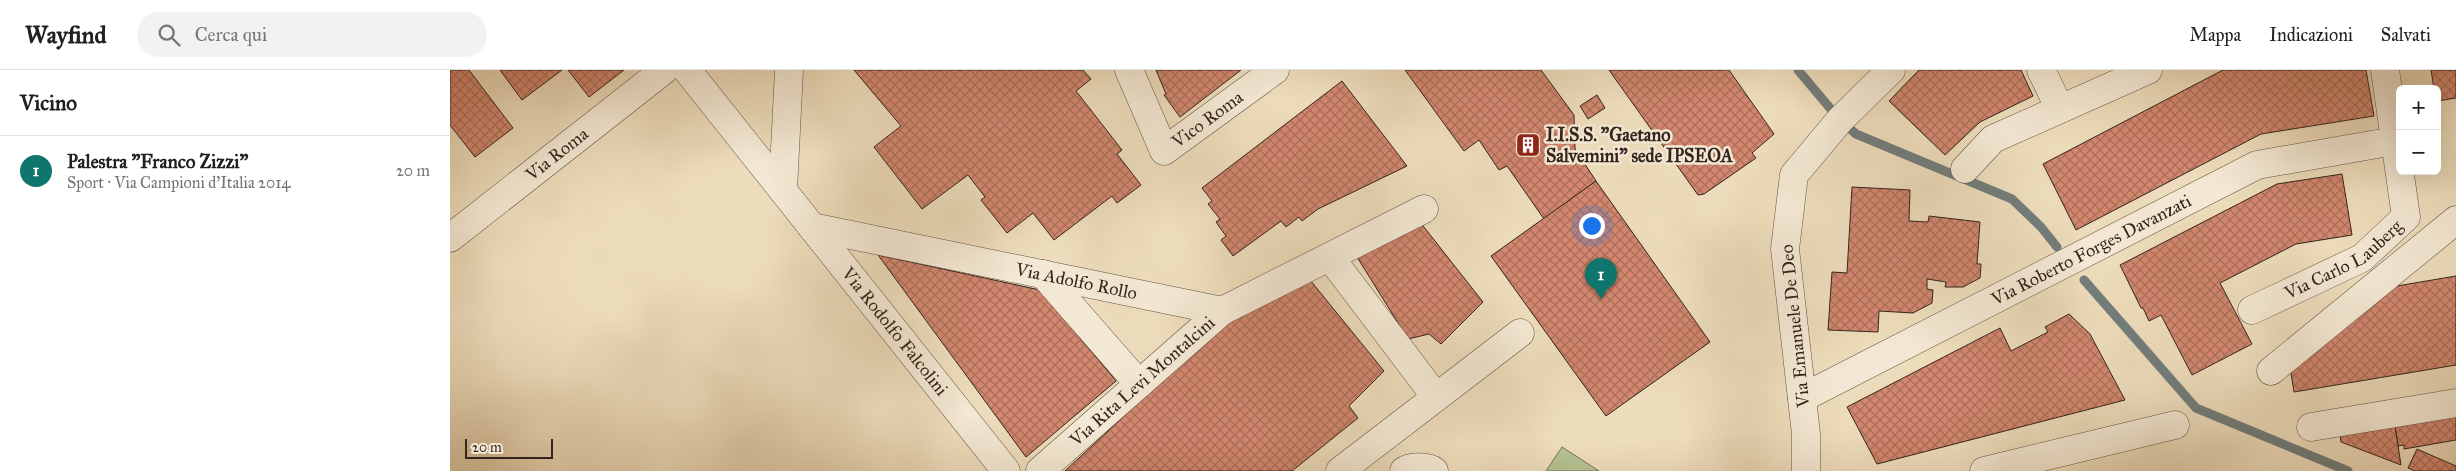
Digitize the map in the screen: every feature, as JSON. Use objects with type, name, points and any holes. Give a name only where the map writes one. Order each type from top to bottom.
[{"type":"street","name":"Via Roma","points":[[450,238],[664,70]]},
{"type":"street","name":"Via Rodolfo Falcolini","points":[[687,70],[1006,471]]},
{"type":"street","points":[[783,190],[789,70]]},
{"type":"street","name":"Vico Roma","points":[[1130,70],[1164,151],[1275,70]]},
{"type":"street","name":"Via Emanuele De Deo","points":[[1806,471],[1806,434],[1785,249],[1794,175],[1840,120],[1891,70]]},
{"type":"street","points":[[2041,70],[2060,109]]},
{"type":"street","points":[[1965,169],[1993,139],[2148,70]]},
{"type":"street","name":"Via Carlo Lauberg","points":[[2252,310],[2362,258],[2406,217],[2385,70]]},
{"type":"street","name":"Via Roberto Forges Davanzati","points":[[1802,398],[2257,165],[2394,141]]},
{"type":"street","points":[[1222,311],[1424,209]]},
{"type":"street","points":[[2271,371],[2456,220]]},
{"type":"street","name":"Via Adolfo Rollo","points":[[812,227],[1222,311]]},
{"type":"street","points":[[1330,256],[1436,397]]},
{"type":"street","points":[[1043,274],[1139,384]]},
{"type":"street","name":"Via Rita Levi Montalcini","points":[[1040,471],[1222,311]]},
{"type":"street","points":[[1340,471],[1520,333]]},
{"type":"street","points":[[2310,427],[2456,403]]},
{"type":"street","points":[[1984,471],[2175,425]]},
{"type":"street","points":[[1404,471],[1407,468],[1432,469]]},
{"type":"green space","points":[[1562,447],[1599,471],[1546,471]]},
{"type":"building","points":[[450,70],[469,70],[513,128],[475,157],[450,125]]},
{"type":"building","points":[[500,70],[562,70],[522,100]]},
{"type":"building","points":[[568,70],[624,70],[589,97]]},
{"type":"building","points":[[854,70],[1083,70],[1091,79],[1076,91],[1122,150],[1117,154],[1141,185],[1117,203],[1112,196],[1054,240],[1033,213],[1007,233],[981,200],[985,197],[968,175],[922,209],[874,147],[901,126]]},
{"type":"building","points":[[1156,70],[1241,70],[1180,117],[1164,95],[1166,94]]},
{"type":"building","name":"I.I.S.S. \"Gaetano Salvemini\" sede IPSEOA","points":[[1405,70],[1541,70],[1574,115],[1575,149],[1596,181],[1544,219],[1507,166],[1499,170],[1479,140],[1464,151]]},
{"type":"building","points":[[1609,70],[1729,70],[1774,134],[1752,153],[1756,158],[1704,194],[1698,195]]},
{"type":"building","points":[[1919,70],[2021,70],[2033,96],[1980,122],[1945,155],[1889,101]]},
{"type":"building","points":[[2223,70],[2366,70],[2374,116],[2261,134],[2076,230],[2043,164]]},
{"type":"building","points":[[2431,70],[2456,70],[2456,98],[2441,100],[2441,85],[2433,85]]},
{"type":"building","points":[[1342,81],[1407,166],[1318,209],[1302,221],[1299,217],[1286,227],[1281,221],[1233,256],[1221,240],[1226,236],[1216,222],[1220,219],[1208,204],[1212,201],[1202,188]]},
{"type":"building","points":[[1597,95],[1605,108],[1588,119],[1580,106]]},
{"type":"building","points":[[2342,174],[2352,235],[2296,244],[2220,283],[2252,344],[2192,375],[2161,315],[2149,321],[2120,265],[2277,184]]},
{"type":"building","points":[[1596,181],[1710,342],[1606,416],[1491,256]]},
{"type":"building","points":[[1852,187],[1910,190],[1909,221],[1928,222],[1929,216],[1980,222],[1977,264],[1981,264],[1980,278],[1963,287],[1945,287],[1946,282],[1927,279],[1927,289],[1933,290],[1932,303],[1913,313],[1879,311],[1878,332],[1828,330],[1832,272],[1847,273]]},
{"type":"building","points":[[1420,222],[1483,302],[1441,344],[1429,334],[1408,339],[1357,257]]},
{"type":"building","points":[[878,255],[1040,290],[1116,381],[1026,457]]},
{"type":"building","points":[[2456,276],[2456,365],[2294,392],[2290,367],[2391,287]]},
{"type":"building","points":[[1310,280],[1384,371],[1349,406],[1358,418],[1292,471],[1065,471],[1223,324]]},
{"type":"building","points":[[2069,314],[2090,334],[2125,400],[1877,464],[1847,407],[2000,328],[2011,351],[2048,332],[2045,327]]},
{"type":"building","points":[[2456,416],[2456,440],[2404,449],[2404,445],[2398,446],[2395,426]]},
{"type":"building","points":[[2395,426],[2401,465],[2341,442],[2340,435]]},
{"type":"building","points":[[2417,449],[2456,466],[2456,471],[2415,471],[2408,468]]},
{"type":"waterway","points":[[1798,70],[1840,120],[1856,134],[2012,199],[2041,227],[2057,247]]},
{"type":"waterway","points":[[2084,280],[2196,408],[2348,471]]},
{"type":"place","name":"I.I.S.S. \"Gaetano Salvemini\" sede IPSEOA","points":[[1528,145]]},
{"type":"place","name":"Palestra \"Franco Zizzi\"","points":[[1601,299]]}]
